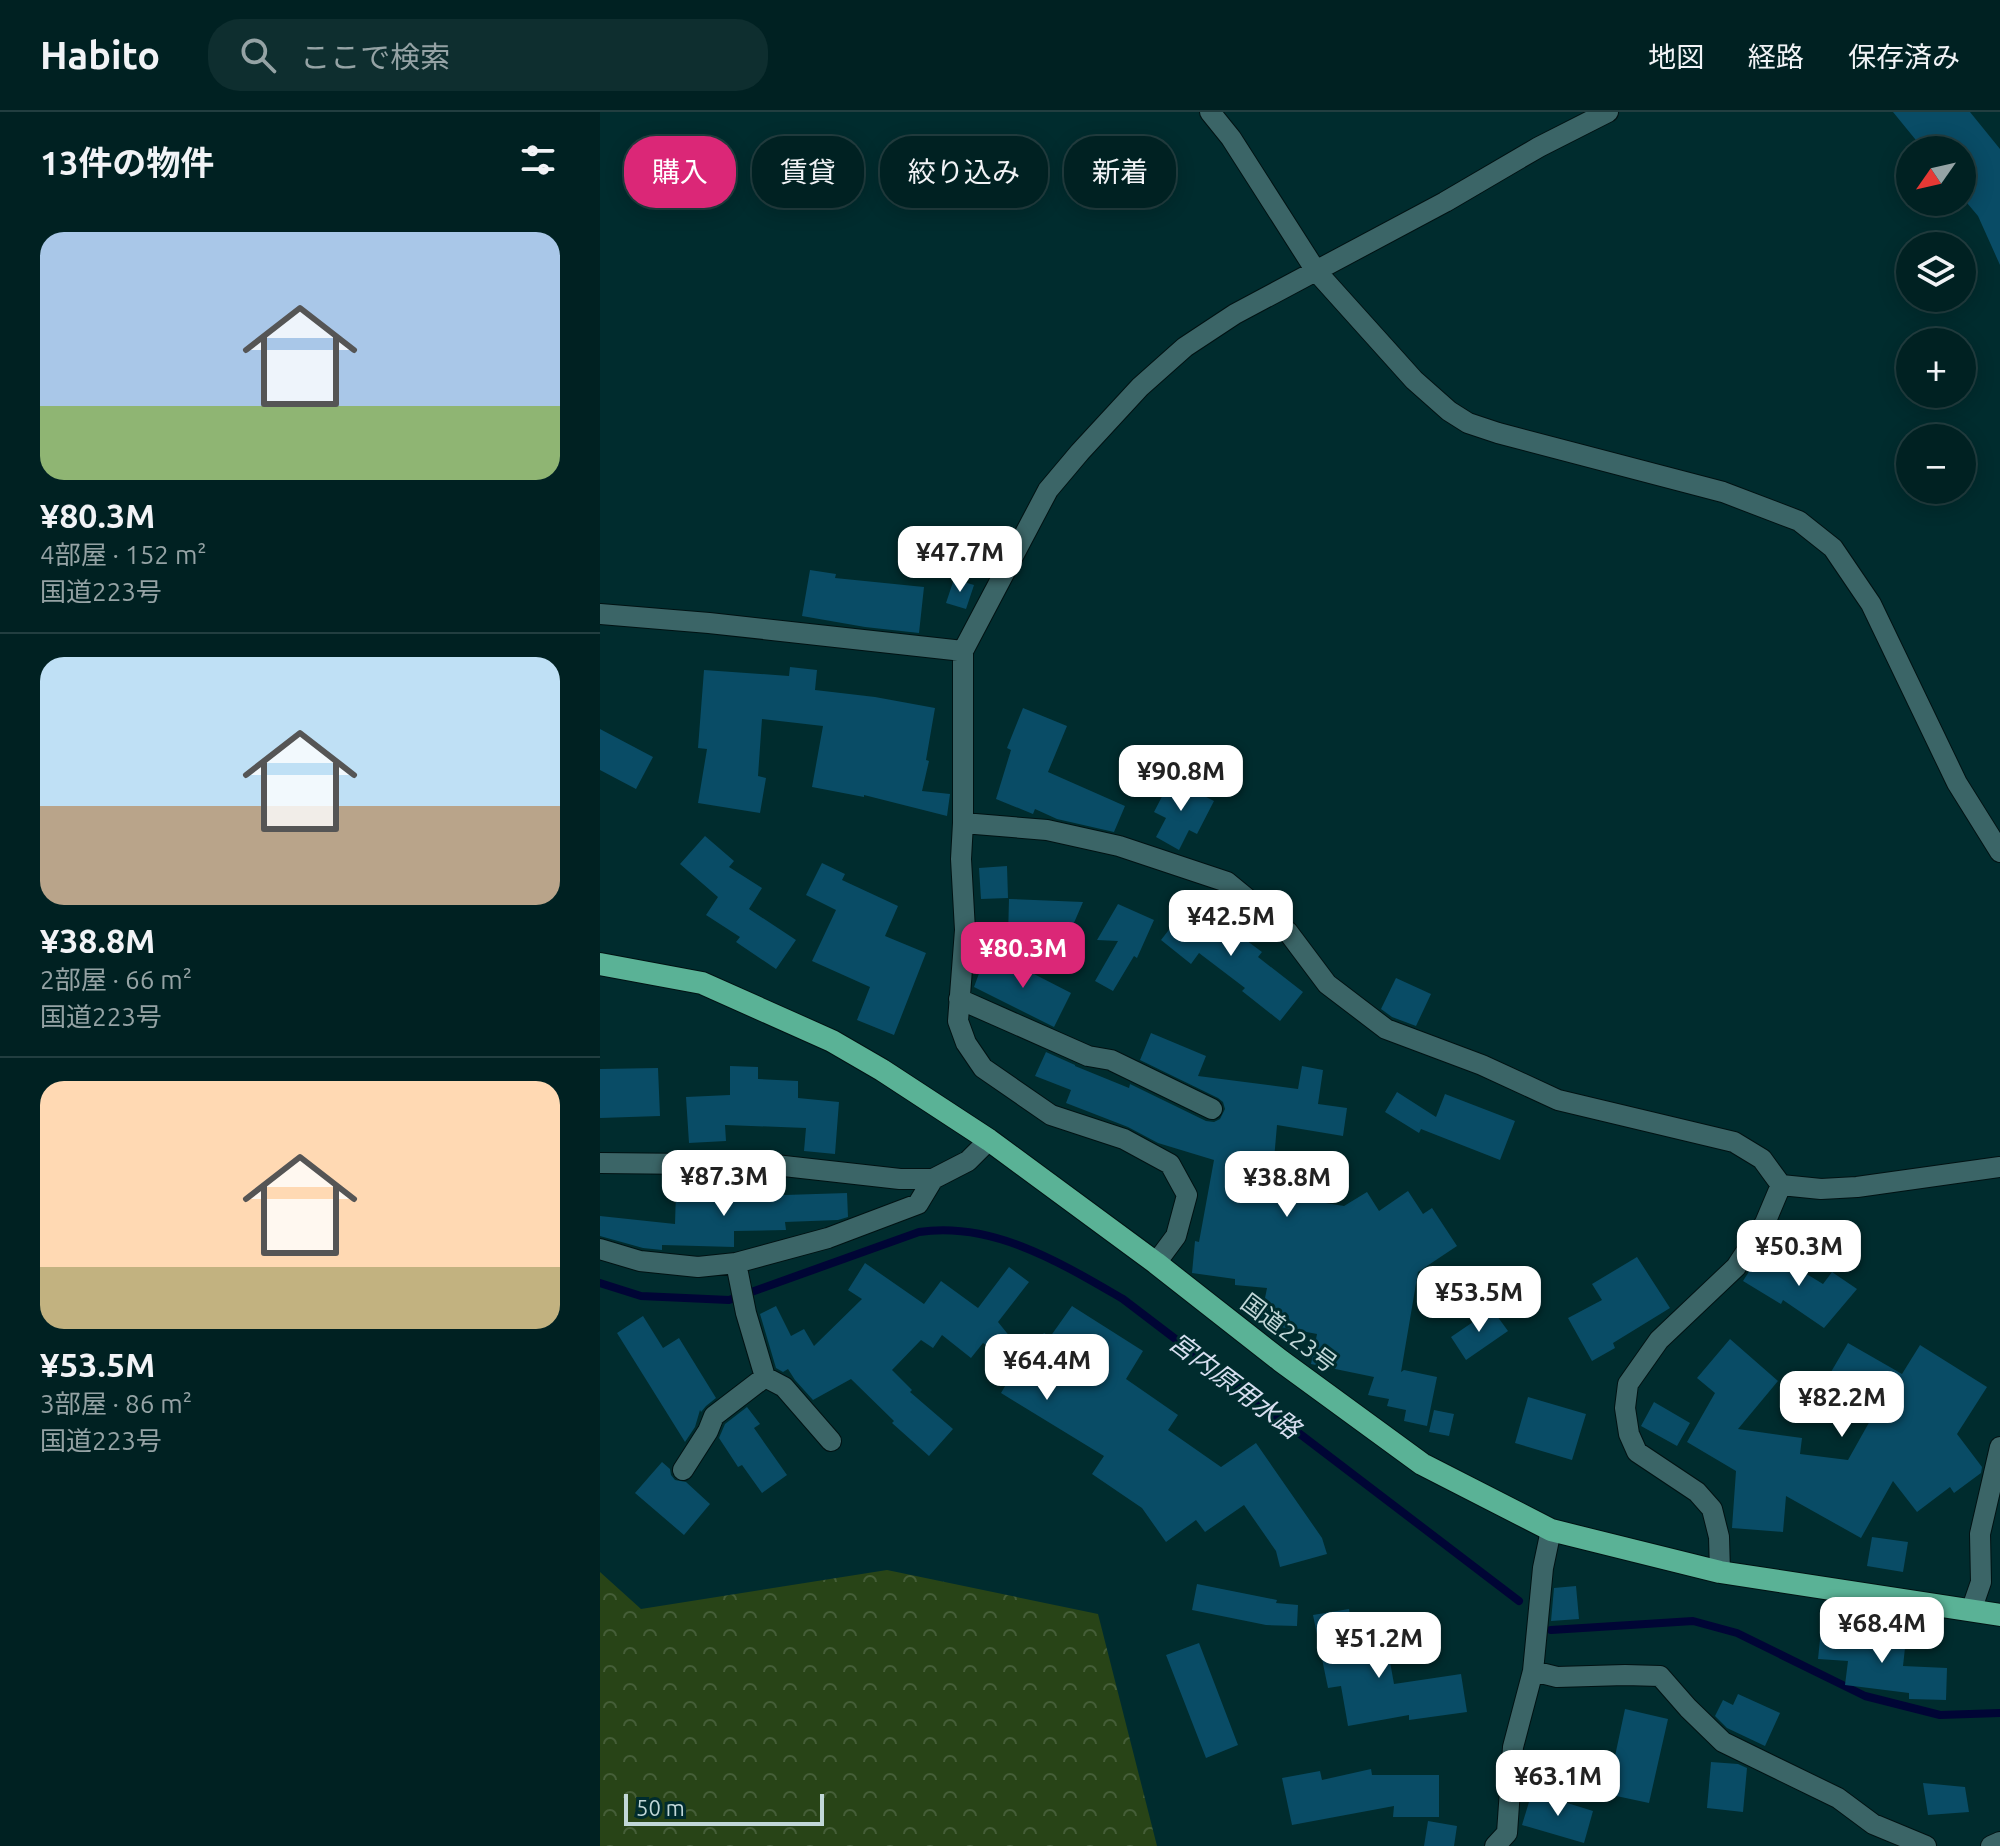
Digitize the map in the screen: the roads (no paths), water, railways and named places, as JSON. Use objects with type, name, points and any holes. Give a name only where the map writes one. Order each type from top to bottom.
[{"type":"highway","name":"国道223号","points":[[600,964],[702,983],[832,1041],[882,1070],[989,1140],[1422,1464],[1551,1530],[1720,1572],[2000,1615]]},
{"type":"street","points":[[1210,112],[1231,138],[1316,271],[1414,380],[1449,411],[1468,423],[1498,433],[1723,492],[1799,521],[1833,548],[1871,604],[1957,783],[2000,852]]},
{"type":"street","points":[[1156,1263],[1176,1236],[1187,1195],[1170,1164],[1124,1139],[1051,1115],[983,1068],[966,1043],[958,1021],[965,930],[961,859],[963,651],[1048,490],[1140,387],[1185,347],[1235,314],[1608,112]]},
{"type":"street","points":[[600,614],[963,651]]},
{"type":"street","points":[[963,823],[1061,833],[1119,846],[1227,882],[1288,932],[1327,984],[1386,1029],[1482,1065],[1558,1100],[1734,1142],[1762,1159],[1781,1185],[1821,1189],[1857,1187],[2000,1167]]},
{"type":"street","points":[[959,999],[1088,1056],[1111,1060],[1212,1109]]},
{"type":"street","points":[[600,1163],[775,1165],[900,1179],[933,1179],[968,1161],[989,1140]]},
{"type":"street","points":[[600,1249],[640,1261],[737,1269],[918,1204],[933,1179]]},
{"type":"street","points":[[1720,1572],[1719,1537],[1712,1509],[1697,1492],[1637,1452],[1629,1434],[1625,1408],[1628,1384],[1659,1340],[1736,1267],[1765,1223],[1781,1185]]},
{"type":"street","points":[[737,1269],[765,1377],[784,1387],[831,1441]]},
{"type":"street","points":[[683,1470],[714,1416],[765,1377]]},
{"type":"street","points":[[1971,1611],[1981,1582],[1980,1534],[2000,1445]]},
{"type":"street","points":[[1495,1846],[1507,1833],[1513,1747],[1533,1671],[1543,1568],[1551,1530]]},
{"type":"street","points":[[1533,1671],[1557,1677],[1660,1676],[1723,1742],[1838,1798],[1873,1824],[1926,1846]]},
{"type":"street","points":[[1991,1846],[2000,1842]]},
{"type":"waterway","name":"宮内原用水路","points":[[600,1283],[641,1296],[729,1300],[919,1232],[946,1230],[1000,1239],[1051,1259],[1123,1299],[1519,1601]]},
{"type":"waterway","name":"宮内原用水路","points":[[1551,1630],[1693,1621],[1737,1633],[1865,1696],[1940,1715],[2000,1713]]}]
